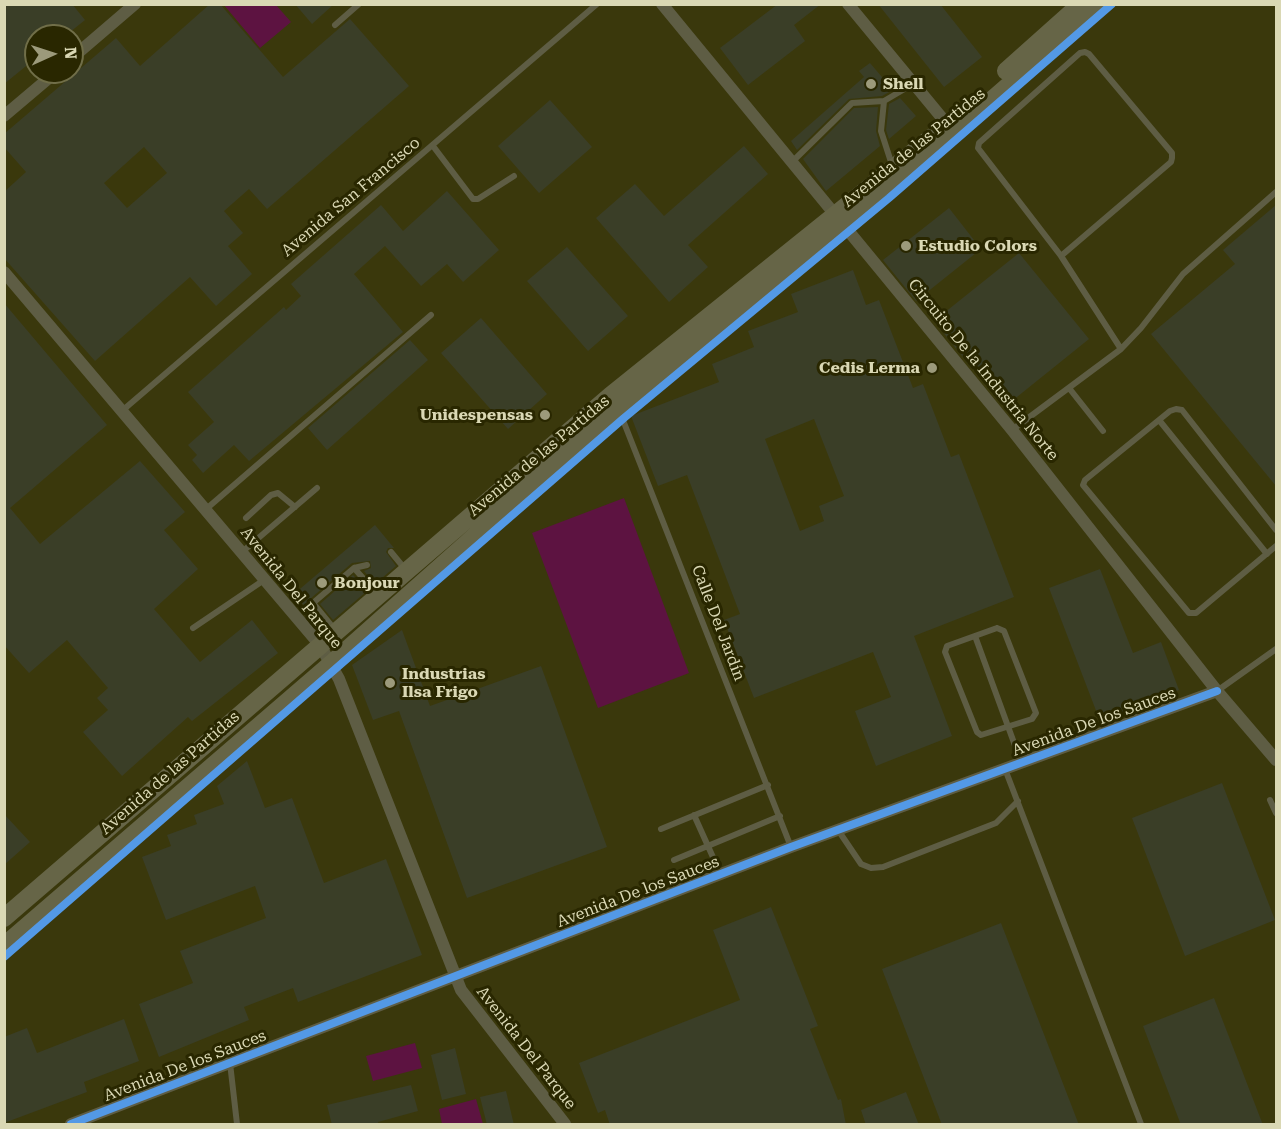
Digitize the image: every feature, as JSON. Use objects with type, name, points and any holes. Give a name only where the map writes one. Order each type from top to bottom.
[{"type":"main road","name":"Avenida de las Partidas","points":[[4,918],[405,569],[610,396],[839,221],[893,169],[1081,4]]},
{"type":"main road","name":"Avenida de las Partidas","points":[[4,946],[332,663],[618,409],[839,221],[1102,4]]},
{"type":"street","points":[[84,48],[135,4]]},
{"type":"street","name":"Circuito De la Industria Norte","points":[[662,4],[1012,430],[1217,691],[1276,760]]},
{"type":"street","points":[[848,4],[947,124]]},
{"type":"street","points":[[4,116],[42,84]]},
{"type":"street","name":"Avenida Del Parque","points":[[4,272],[123,410],[320,645],[332,663],[455,977],[469,1002],[565,1125]]},
{"type":"street","name":"Avenida De los Sauces","points":[[71,1125],[791,847],[1217,691]]},
{"type":"lane","points":[[335,25],[359,4]]},
{"type":"lane","name":"Avenida San Francisco","points":[[123,410],[597,4]]},
{"type":"lane","points":[[1061,256],[1173,158],[1172,153],[1085,52],[1080,53],[991,131],[979,143],[978,148],[1061,256],[1121,349]]},
{"type":"lane","points":[[791,162],[852,103],[884,101],[913,84]]},
{"type":"lane","points":[[884,101],[882,131],[893,169]]},
{"type":"lane","points":[[433,146],[473,199],[478,199],[514,176]]},
{"type":"lane","points":[[1012,430],[1121,349],[1142,328],[1183,274],[1276,192]]},
{"type":"lane","points":[[205,510],[431,315]]},
{"type":"lane","points":[[1069,388],[1103,431]]},
{"type":"lane","name":"Calle Del Jardín","points":[[618,409],[791,847]]},
{"type":"lane","points":[[1276,530],[1182,410],[1170,411],[1085,480],[1084,489],[1189,613],[1196,613],[1276,546]]},
{"type":"lane","points":[[1159,420],[1267,554]]},
{"type":"lane","points":[[241,552],[317,488]]},
{"type":"lane","points":[[246,518],[271,495],[278,494],[295,507]]},
{"type":"lane","points":[[391,552],[405,569]]},
{"type":"lane","points":[[335,630],[313,603],[354,568],[367,565]]},
{"type":"lane","points":[[354,568],[377,594]]},
{"type":"lane","points":[[193,628],[264,580]]},
{"type":"lane","points":[[997,628],[1004,630],[1036,713],[1032,719],[1009,728],[984,735],[977,732],[945,652],[947,646],[997,628]]},
{"type":"lane","points":[[975,636],[1022,762]]},
{"type":"lane","points":[[1217,691],[1276,649]]},
{"type":"lane","points":[[1005,768],[1141,1125]]},
{"type":"lane","points":[[661,829],[768,785]]},
{"type":"lane","points":[[1270,800],[1276,813]]},
{"type":"lane","points":[[838,831],[861,864],[871,868],[883,867],[996,823],[1018,801]]},
{"type":"lane","points":[[694,815],[721,875]]},
{"type":"lane","points":[[674,860],[780,816]]},
{"type":"lane","points":[[230,1064],[237,1125]]},
{"type":"shaded area","points":[[5,5],[1276,5],[1276,1124],[5,1124]]},
{"type":"shaded area","points":[[224,5],[276,5],[291,22],[260,48]]},
{"type":"shaded area","points":[[624,498],[689,673],[598,708],[532,533]]},
{"type":"shaded area","points":[[415,1043],[422,1068],[373,1081],[366,1056]]},
{"type":"shaded area","points":[[476,1099],[483,1124],[442,1124],[439,1109]]},
{"type":"building","points":[[4,4],[72,4],[85,20],[80,24],[24,24],[24,68],[4,84]]},
{"type":"building","points":[[210,4],[220,4],[283,77],[350,19],[409,86],[267,209],[249,189],[224,211],[243,233],[228,246],[252,274],[216,306],[190,277],[95,361],[4,258],[4,192],[26,172],[4,147],[4,134],[62,84],[84,84],[84,65],[116,38],[140,66]],"holes":[[[144,147],[167,173],[127,208],[104,183]]]},
{"type":"building","points":[[295,4],[334,4],[312,24]]},
{"type":"building","points":[[778,4],[821,4],[794,25],[805,41],[748,85],[720,48]]},
{"type":"building","points":[[878,4],[940,4],[982,57],[944,87]]},
{"type":"building","points":[[870,63],[893,90],[882,96],[849,99],[797,150],[791,141],[864,77],[859,71]]},
{"type":"building","points":[[900,98],[916,116],[889,139],[886,130],[889,104]]},
{"type":"building","points":[[550,100],[592,147],[539,193],[498,146]]},
{"type":"building","points":[[878,107],[876,131],[880,146],[826,191],[803,159],[854,108]]},
{"type":"building","points":[[744,146],[768,174],[688,245],[708,267],[669,302],[596,218],[635,184],[664,216]]},
{"type":"building","points":[[447,191],[499,250],[463,282],[447,264],[421,286],[385,246],[354,274],[403,332],[249,461],[234,445],[203,473],[192,460],[197,455],[188,445],[214,422],[188,392],[284,307],[286,310],[301,296],[291,284],[381,205],[403,231]]},
{"type":"building","points":[[1276,205],[1276,486],[1151,334],[1235,264],[1223,250]]},
{"type":"building","points":[[949,208],[981,249],[916,301],[883,260]]},
{"type":"building","points":[[567,247],[628,316],[588,351],[527,281]]},
{"type":"building","points":[[1019,253],[1089,339],[1007,405],[975,364],[971,367],[934,321]]},
{"type":"building","points":[[853,270],[866,305],[879,300],[913,388],[923,384],[951,457],[959,454],[1014,597],[914,636],[952,736],[876,766],[855,711],[891,697],[873,652],[754,698],[724,620],[740,614],[687,475],[658,486],[631,416],[719,382],[712,364],[754,347],[748,331],[798,312],[791,294]],"holes":[[[814,419],[844,496],[819,506],[824,521],[800,531],[765,439]]]},
{"type":"building","points":[[4,303],[107,425],[10,508],[40,544],[140,461],[185,512],[164,530],[198,569],[154,609],[200,662],[252,620],[278,653],[192,721],[188,717],[122,776],[83,732],[108,710],[97,698],[108,688],[67,640],[29,673],[4,645]]},
{"type":"building","points":[[481,318],[547,394],[508,429],[441,353]]},
{"type":"building","points":[[410,340],[428,360],[327,450],[308,428]]},
{"type":"building","points":[[375,525],[394,548],[388,548],[386,552],[396,566],[375,584],[364,571],[371,568],[370,561],[352,563],[310,599],[309,606],[325,626],[323,628],[294,594]]},
{"type":"building","points":[[1100,569],[1133,653],[1161,642],[1179,690],[1100,721],[1049,588]]},
{"type":"building","points":[[353,575],[367,591],[333,620],[320,604]]},
{"type":"building","points":[[402,630],[430,706],[541,666],[607,847],[467,898],[399,711],[373,720],[352,665]]},
{"type":"building","points":[[247,761],[265,808],[292,798],[324,883],[386,859],[422,955],[298,1002],[293,988],[244,1007],[249,1020],[159,1057],[139,1004],[193,983],[180,951],[266,918],[255,886],[166,920],[142,857],[171,846],[167,835],[197,824],[194,815],[224,804],[217,786]]},
{"type":"building","points":[[1222,783],[1275,920],[1185,956],[1132,818]]},
{"type":"building","points":[[4,814],[30,842],[4,865]]},
{"type":"building","points":[[771,907],[818,1026],[810,1029],[838,1100],[841,1099],[846,1125],[610,1125],[605,1110],[598,1113],[579,1063],[740,1000],[713,930]]},
{"type":"building","points":[[1001,923],[1079,1125],[942,1125],[882,969]]},
{"type":"building","points":[[1214,998],[1263,1125],[1181,1125],[1143,1026]]},
{"type":"building","points":[[124,1019],[139,1061],[84,1082],[87,1092],[4,1123],[4,1037],[27,1028],[37,1053]]},
{"type":"building","points":[[455,1048],[466,1094],[442,1100],[431,1055]]},
{"type":"building","points":[[411,1085],[418,1111],[378,1122],[379,1125],[332,1125],[327,1105]]},
{"type":"building","points":[[506,1091],[514,1125],[487,1125],[480,1097]]},
{"type":"building","points":[[906,1092],[919,1125],[866,1125],[861,1110]]},
{"type":"cycle path","points":[[4,957],[624,418],[889,198],[1112,4]]},
{"type":"cycle path","points":[[71,1124],[791,847],[1217,691]]},
{"type":"place","name":"Shell","points":[[871,84]]},
{"type":"place","name":"Estudio Colors","points":[[906,246]]},
{"type":"place","name":"Cedis Lerma","points":[[932,368]]},
{"type":"place","name":"Unidespensas","points":[[545,415]]},
{"type":"place","name":"Bonjour","points":[[322,583]]},
{"type":"place","name":"Industrias Ilsa Frigo","points":[[390,683]]}]
